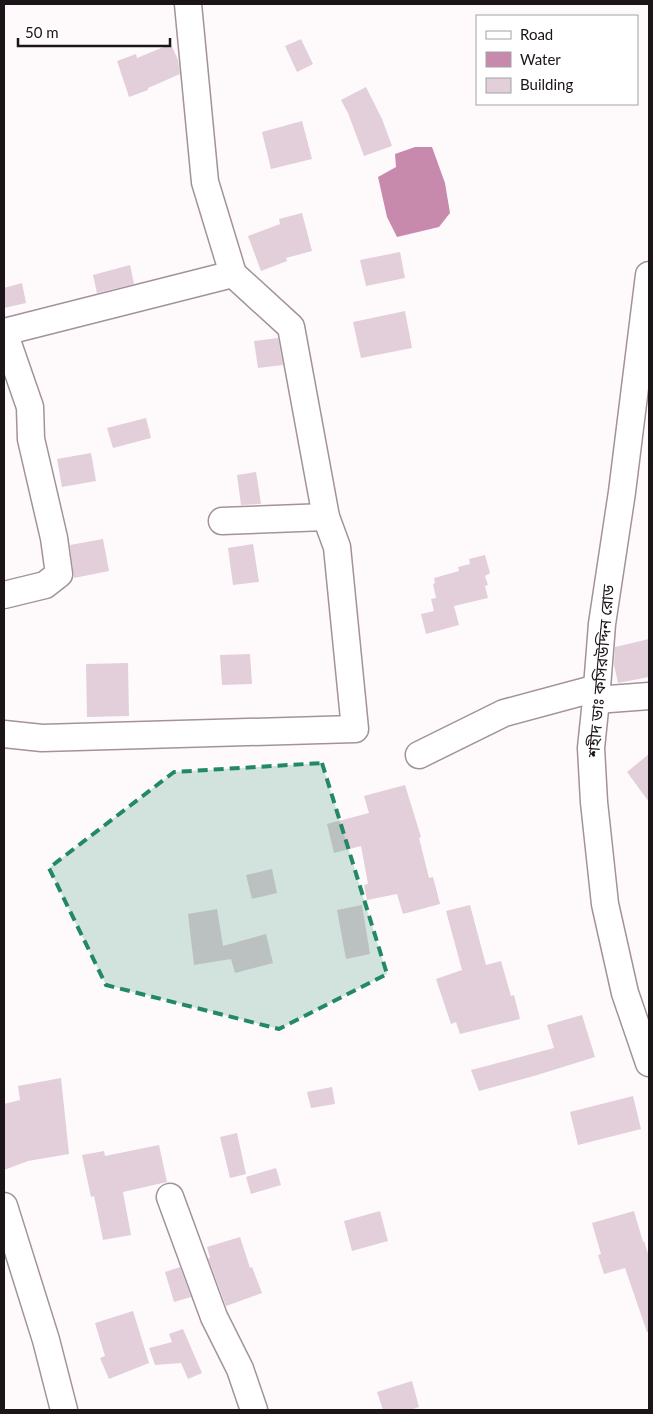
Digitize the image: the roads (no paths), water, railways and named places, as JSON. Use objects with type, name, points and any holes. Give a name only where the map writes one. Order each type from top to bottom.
[{"type":"street","points":[[4,734],[42,738],[355,729],[337,546],[326,517],[291,327],[233,274],[205,182],[188,4]]},
{"type":"street","points":[[4,595],[45,585],[59,574],[54,538],[31,439],[30,407],[4,332],[233,274]]},
{"type":"street","name":"শহীদ ডাঃ কসিরউদ্দিন রোড","points":[[649,275],[622,492],[602,624],[591,748],[594,802],[605,904],[625,993],[649,1063]]},
{"type":"street","points":[[222,521],[326,517]]},
{"type":"street","points":[[419,755],[504,713],[596,694],[649,696]]},
{"type":"street","points":[[170,1197],[214,1316],[240,1369],[254,1410]]},
{"type":"street","points":[[4,1206],[46,1340],[64,1410]]},
{"type":"water","points":[[415,147],[432,147],[445,183],[450,213],[439,227],[397,237],[387,217],[378,177],[396,167],[395,154]]}]
